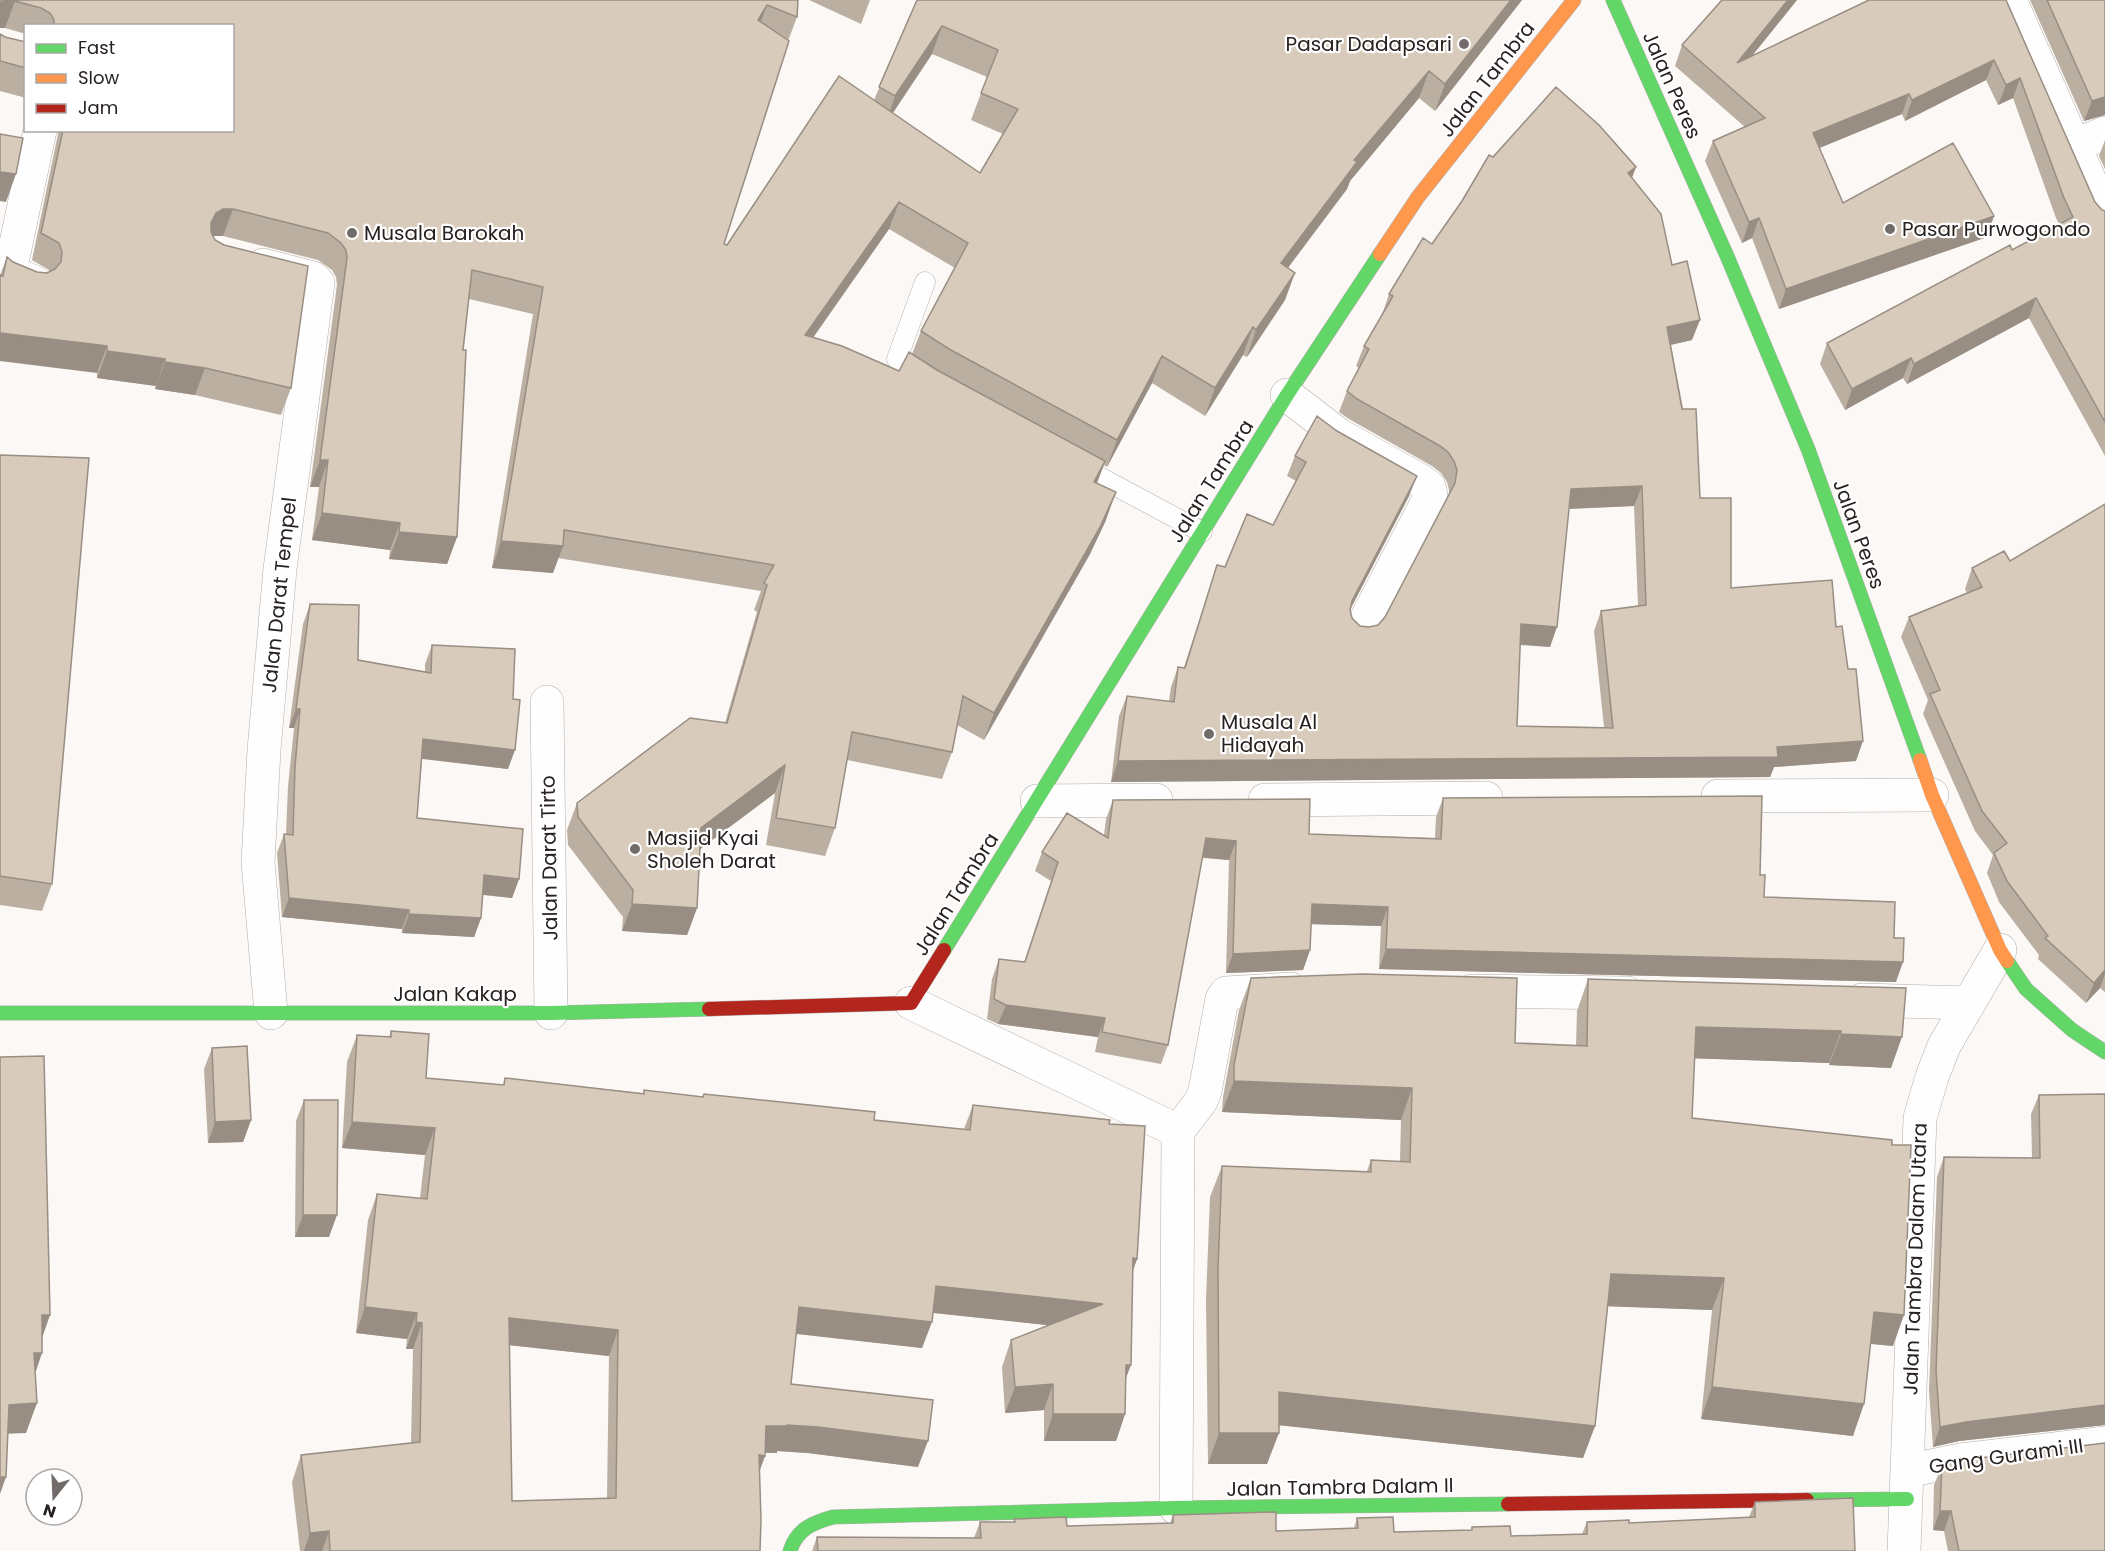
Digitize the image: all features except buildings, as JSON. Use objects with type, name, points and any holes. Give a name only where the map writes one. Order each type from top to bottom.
[{"type":"street","name":"Jalan Tambra","points":[[911,1003],[1287,395],[1418,197],[1574,0]]},
{"type":"street","name":"Jalan Peres","points":[[1613,0],[1727,256],[1808,449],[1932,795],[2000,950],[2026,989],[2072,1030],[2105,1052]]},
{"type":"street","points":[[2010,0],[2105,215]]},
{"type":"street","points":[[34,282],[14,275],[11,267],[40,132]]},
{"type":"street","points":[[2073,146],[2105,133]]},
{"type":"street","name":"Jalan Darat Tempel","points":[[230,257],[313,278],[318,283],[280,569],[264,750],[258,862],[271,1013]]},
{"type":"street","points":[[1287,395],[1339,435],[1420,481],[1431,490],[1431,495],[1361,629]]},
{"type":"street","name":"Jalan Darat Tirto","points":[[547,702],[551,1013]]},
{"type":"street","points":[[1691,797],[1932,795]]},
{"type":"street","points":[[1240,800],[1513,798]]},
{"type":"street","points":[[1036,801],[1180,800]]},
{"type":"street","name":"Jalan Tambra Dalam Utara","points":[[1904,1551],[1920,1118],[1944,1046],[2000,950]]},
{"type":"street","points":[[1176,1508],[1178,1131],[1201,1101],[1205,1091],[1222,999],[1226,993],[1315,988]]},
{"type":"street","points":[[1442,990],[1653,994]]},
{"type":"street","points":[[1828,998],[1968,1003]]},
{"type":"street","points":[[911,1003],[1178,1131]]},
{"type":"street","name":"Jalan Kakap","points":[[0,1012],[551,1013],[911,1003]]},
{"type":"street","name":"Gang Gurami III","points":[[1907,1485],[1961,1460],[2105,1443]]},
{"type":"street","name":"Jalan Tambra Dalam II","points":[[790,1551],[806,1525],[833,1517],[1907,1485]]},
{"type":"lane","points":[[925,282],[897,359],[902,367],[943,393]]},
{"type":"lane","points":[[1059,456],[1202,532]]},
{"type":"traffic: fast","points":[[1613,0],[1727,256],[1808,449],[1920,760]]},
{"type":"traffic: fast","points":[[944,950],[1287,395],[1380,254]]},
{"type":"traffic: fast","points":[[2007,961],[2026,989],[2072,1030],[2105,1052]]},
{"type":"traffic: fast","points":[[0,1013],[551,1013],[709,1009]]},
{"type":"traffic: fast","points":[[1807,1500],[1907,1499]]},
{"type":"traffic: fast","points":[[790,1551],[797,1537],[806,1528],[833,1517],[1176,1508],[1508,1504]]},
{"type":"traffic: slow","points":[[1380,254],[1418,197],[1574,0]]},
{"type":"traffic: slow","points":[[1920,760],[1932,795],[2000,950],[2007,961]]},
{"type":"traffic: jam","points":[[709,1009],[911,1003],[944,950]]},
{"type":"traffic: jam","points":[[1508,1504],[1807,1500]]},
{"type":"place","name":"Pasar Dadapsari","points":[[1464,44]]},
{"type":"place","name":"Pasar Purwogondo","points":[[1890,229]]},
{"type":"place","name":"Musala Barokah","points":[[352,233]]},
{"type":"place","name":"Musala Al Hidayah","points":[[1209,734]]},
{"type":"place","name":"Masjid Kyai Sholeh Darat","points":[[635,849]]}]
